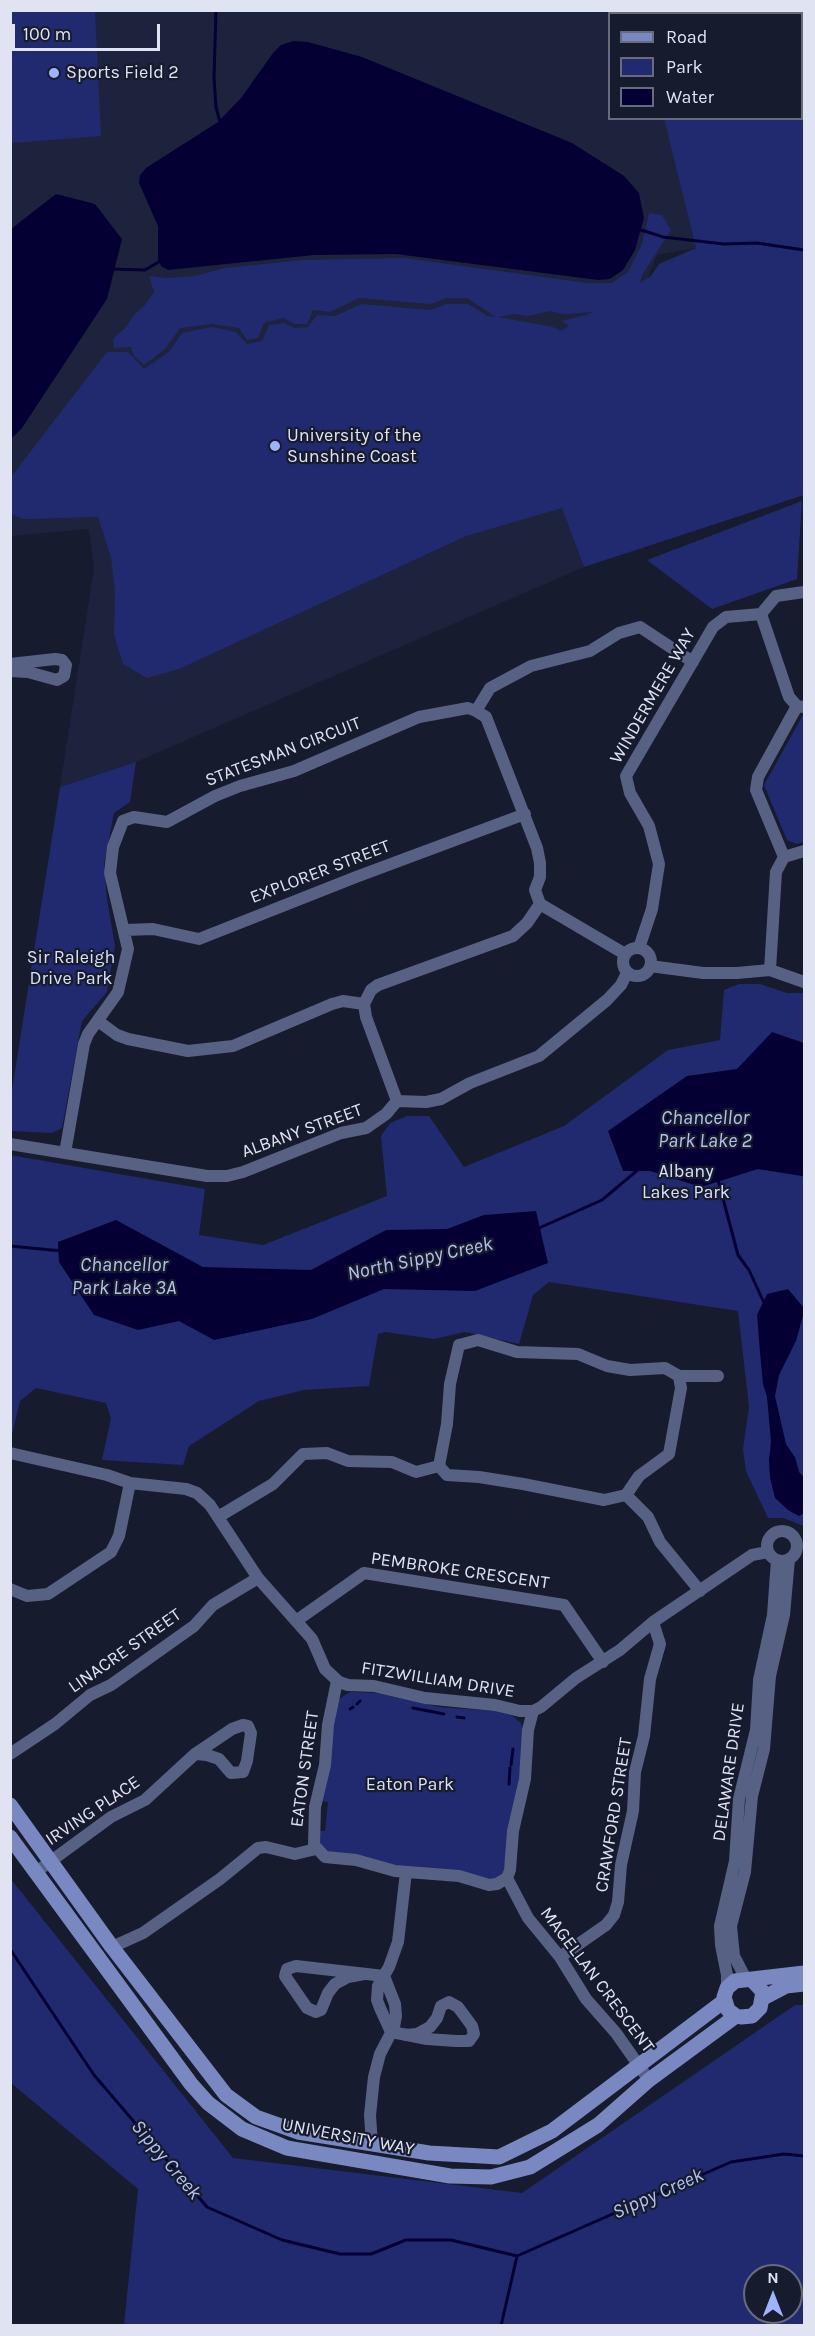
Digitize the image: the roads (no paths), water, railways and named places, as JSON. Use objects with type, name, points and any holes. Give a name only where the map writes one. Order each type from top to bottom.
[{"type":"street","points":[[784,857],[756,790],[758,777],[801,706],[789,696],[761,614],[776,596],[804,592]]},
{"type":"street","name":"WINDERMERE WAY","points":[[639,948],[652,909],[659,864],[649,826],[630,793],[626,776],[713,627],[726,617],[761,614]]},
{"type":"street","points":[[625,954],[540,904],[535,891],[540,877],[537,848],[486,717],[476,711],[490,688],[531,666],[590,651],[619,633],[640,627],[693,662]]},
{"type":"street","name":"STATESMAN CIRCUIT","points":[[125,930],[110,873],[113,847],[123,821],[134,817],[167,822],[240,786],[294,771],[419,717],[468,708],[476,711]]},
{"type":"street","name":"EXPLORER STREET","points":[[125,930],[153,929],[199,939],[525,814]]},
{"type":"street","points":[[770,970],[776,872],[784,857],[804,851]]},
{"type":"street","points":[[540,904],[527,923],[513,936],[378,985],[371,990],[363,1004],[397,1101],[426,1102],[441,1099],[470,1083],[539,1056],[607,1000],[621,985],[627,973]]},
{"type":"street","points":[[65,1153],[84,1044],[118,992],[128,949],[125,930]]},
{"type":"street","points":[[639,948],[649,956],[650,966],[642,975],[633,976],[627,973],[622,964],[625,954],[631,949],[639,948]]},
{"type":"street","points":[[650,966],[703,973],[737,974],[770,970],[804,982]]},
{"type":"street","points":[[98,1021],[117,1035],[128,1039],[188,1051],[233,1046],[343,1001],[363,1004]]},
{"type":"street","name":"ALBANY STREET","points":[[10,1144],[182,1172],[227,1176],[243,1172],[341,1133],[366,1128],[386,1114],[397,1101]]},
{"type":"street","points":[[679,1376],[681,1388],[669,1454],[639,1476],[626,1495],[604,1500],[512,1482],[447,1476],[439,1466],[447,1424],[450,1384],[459,1345],[478,1340],[517,1352],[578,1354],[607,1366],[630,1370],[665,1368],[679,1376],[718,1376]]},
{"type":"street","points":[[218,1517],[273,1484],[303,1454],[327,1453],[348,1461],[392,1462],[416,1472],[439,1466]]},
{"type":"street","name":"FITZWILLIAM DRIVE","points":[[10,1454],[130,1483],[192,1491],[210,1505],[258,1578],[312,1639],[325,1669],[341,1682],[375,1686],[425,1698],[495,1705],[528,1711],[546,1704],[576,1678],[603,1662],[650,1624],[752,1555],[778,1557]]},
{"type":"street","points":[[10,1589],[27,1596],[48,1594],[111,1552],[119,1536],[130,1483]]},
{"type":"street","points":[[626,1495],[648,1517],[660,1542],[700,1592]]},
{"type":"street","points":[[778,1532],[788,1533],[800,1544],[796,1551],[778,1557],[767,1545],[770,1538],[778,1532]]},
{"type":"street","name":"DELAWARE DRIVE","points":[[749,1980],[734,1956],[731,1926],[745,1872],[752,1796],[764,1749],[770,1676],[784,1615],[778,1557]]},
{"type":"street","name":"DELAWARE DRIVE","points":[[726,1995],[727,1975],[720,1926],[735,1861],[739,1799],[756,1730],[759,1680],[773,1615],[778,1557]]},
{"type":"street","name":"PEMBROKE CRESCENT","points":[[296,1621],[364,1573],[564,1605],[603,1662]]},
{"type":"street","name":"LINACRE STREET","points":[[10,1754],[55,1724],[90,1695],[111,1685],[194,1626],[213,1605],[258,1578]]},
{"type":"street","name":"CRAWFORD STREET","points":[[560,1957],[606,1925],[614,1915],[618,1902],[622,1858],[634,1806],[636,1767],[644,1736],[650,1679],[660,1643],[650,1624]]},
{"type":"street","name":"EATON STREET","points":[[314,1846],[315,1807],[325,1765],[328,1725],[341,1682]]},
{"type":"street","points":[[102,1963],[220,1879],[258,1848],[266,1847],[286,1852],[314,1846],[325,1857],[356,1860],[406,1872],[459,1876],[489,1885],[504,1880],[510,1870],[513,1831],[525,1779],[528,1711]]},
{"type":"street","name":"IRVING PLACE","points":[[36,1872],[111,1817],[145,1800],[195,1754],[232,1728],[248,1726],[251,1733],[243,1772],[231,1773],[219,1759],[195,1754]]},
{"type":"street","name":"UNIVERSITY WAY","points":[[10,1805],[117,1952],[226,2095],[256,2117],[298,2132],[429,2153],[499,2157],[552,2131],[639,2066],[726,1995]]},
{"type":"street","name":"UNIVERSITY WAY","points":[[10,1837],[191,2084],[224,2117],[242,2129],[287,2148],[450,2176],[492,2177],[530,2167],[598,2124],[649,2080],[736,2016]]},
{"type":"street","points":[[362,2160],[376,2066],[391,2032],[377,2000],[378,1986],[398,1942],[406,1872]]},
{"type":"street","name":"MAGELLAN CRESCENT","points":[[504,1880],[516,1892],[517,1900],[535,1928],[560,1957],[586,1999],[616,2033],[649,2080]]},
{"type":"street","points":[[364,1974],[348,1977],[335,1984],[328,1993],[321,2010],[316,2012],[307,2008],[285,1976],[287,1969],[296,1966],[384,1976]]},
{"type":"street","points":[[749,1980],[760,1988],[763,1998],[760,2008],[752,2016],[741,2018],[728,2010],[726,1995],[735,1981],[804,1973]]},
{"type":"street","points":[[763,1998],[786,1986],[804,1984]]},
{"type":"street","points":[[391,2032],[405,2035],[427,2039],[466,2041],[473,2038],[474,2032],[458,2007],[449,2002],[441,2006],[437,2018],[430,2027],[417,2034],[405,2035]]},
{"type":"water","points":[[293,41],[308,42],[362,57],[572,143],[624,176],[639,193],[644,218],[635,250],[623,270],[610,279],[598,280],[396,254],[314,255],[168,270],[161,266],[158,259],[158,226],[139,183],[140,175],[146,168],[218,122],[241,98],[273,53],[281,45]]},
{"type":"water","points":[[56,194],[95,204],[122,239],[107,299],[22,428],[11,439],[11,229]]},
{"type":"water","name":"Chancellor Park Lake 2","points":[[772,1032],[804,1043],[804,1178],[758,1169],[701,1187],[650,1171],[623,1171],[608,1131],[687,1076],[737,1069]]},
{"type":"water","name":"Chancellor Park Lake 3A","points":[[536,1211],[548,1263],[475,1291],[384,1289],[312,1319],[214,1340],[179,1321],[138,1330],[94,1315],[59,1262],[58,1242],[116,1220],[203,1267],[311,1270],[386,1230],[447,1229],[484,1215]]},
{"type":"water","points":[[788,1289],[804,1308],[804,1312],[796,1341],[779,1375],[775,1396],[786,1444],[795,1457],[799,1472],[804,1477],[804,1513],[799,1516],[775,1498],[770,1478],[771,1442],[757,1315],[767,1294]]},
{"type":"waterway","points":[[216,10],[214,78],[216,107],[220,122]]},
{"type":"waterway","points":[[638,229],[663,237],[724,244],[757,243],[804,250]]},
{"type":"waterway","points":[[111,269],[145,270],[162,260]]},
{"type":"waterway","name":"North Sippy Creek","points":[[537,1229],[602,1200],[639,1169]]},
{"type":"waterway","points":[[718,1180],[738,1255],[749,1270],[765,1305]]},
{"type":"waterway","name":"North Sippy Creek","points":[[10,1246],[62,1251]]},
{"type":"waterway","points":[[357,1704],[360,1701]]},
{"type":"waterway","points":[[413,1708],[444,1714]]},
{"type":"waterway","points":[[457,1717],[464,1718]]},
{"type":"waterway","points":[[511,1765],[513,1749]]},
{"type":"waterway","points":[[509,1784],[510,1768]]},
{"type":"waterway","name":"Sippy Creek","points":[[10,1949],[94,2075],[207,2207],[282,2240],[340,2254],[371,2254],[406,2240],[451,2240],[517,2256],[731,2162],[784,2154],[804,2156]]},
{"type":"waterway","points":[[501,2326],[517,2256]]},
{"type":"place","name":"Sports Field 2","points":[[54,73]]},
{"type":"place","name":"University of the Sunshine Coast","points":[[275,446]]},
{"type":"park label","name":"Sir Raleigh Drive Park","points":[[71,968]]},
{"type":"park label","name":"Albany Lakes Park","points":[[686,1182]]},
{"type":"park label","name":"Eaton Park","points":[[410,1785]]}]
